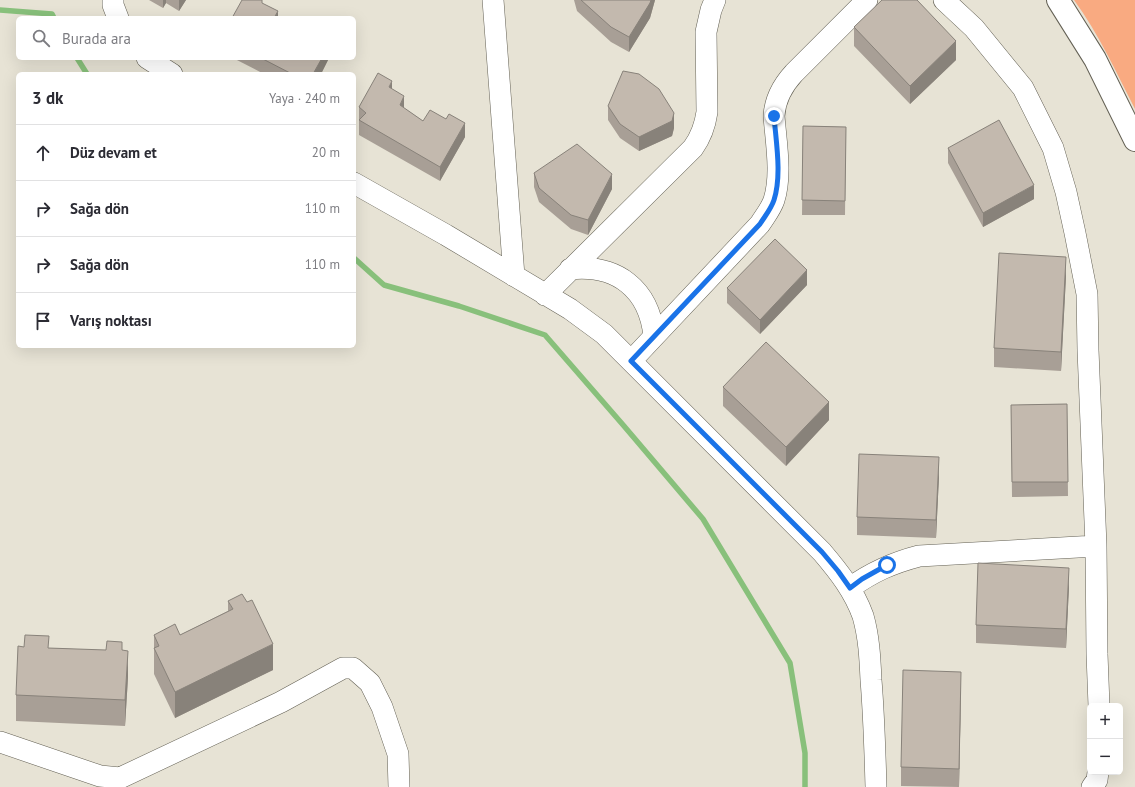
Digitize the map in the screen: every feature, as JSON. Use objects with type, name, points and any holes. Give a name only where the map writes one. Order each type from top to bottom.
[{"type":"highway","points":[[1058,0],[1095,59],[1135,140]]},
{"type":"street","points":[[112,0],[117,16]]},
{"type":"street","points":[[493,0],[514,276]]},
{"type":"street","points":[[545,295],[693,148],[700,138],[708,112],[706,32],[715,0]]},
{"type":"street","points":[[631,361],[760,224],[768,213],[774,201],[777,189],[778,176],[774,116],[780,91],[786,81],[867,0]]},
{"type":"street","points":[[944,0],[974,28],[1023,88],[1053,148],[1066,192],[1087,294],[1096,546],[1099,703]]},
{"type":"street","points":[[150,60],[169,72]]},
{"type":"street","points":[[356,184],[446,235],[514,276],[570,310],[604,334],[822,552],[850,588],[862,616],[868,639],[876,787]]},
{"type":"street","points":[[570,269],[595,268],[607,271],[628,283],[637,292],[649,312],[653,324],[654,336]]},
{"type":"street","points":[[850,588],[862,579],[887,565],[919,556],[1096,546]]},
{"type":"street","points":[[0,742],[100,776],[120,778],[281,702],[343,668],[354,668],[370,683],[382,707],[398,754],[399,787]]},
{"type":"street","points":[[1092,787],[1097,780],[1098,775]]},
{"type":"shaded area","points":[[1074,0],[1135,0],[1135,109],[1099,40]]},
{"type":"building","points":[[242,0],[262,0],[262,3],[278,11],[275,16],[233,16]]},
{"type":"building","points":[[581,0],[651,0],[629,37],[611,27]]},
{"type":"building","points":[[882,0],[917,0],[956,41],[910,86],[854,27]]},
{"type":"building","points":[[265,60],[321,60],[314,72],[288,72]]},
{"type":"building","points":[[623,71],[639,74],[659,89],[674,113],[672,121],[639,137],[620,124],[608,106]]},
{"type":"building","points":[[378,73],[392,81],[389,87],[404,96],[400,105],[423,121],[430,110],[446,119],[449,114],[465,123],[440,167],[359,120],[366,113],[359,107]]},
{"type":"building","points":[[999,120],[1034,185],[983,213],[948,148]]},
{"type":"building","points":[[803,126],[846,127],[845,201],[802,200]]},
{"type":"building","points":[[577,144],[612,174],[588,220],[571,215],[539,188],[534,173]]},
{"type":"building","points":[[775,239],[807,270],[760,320],[727,288]]},
{"type":"building","points":[[999,253],[1066,257],[1061,352],[994,348]]},
{"type":"building","points":[[766,342],[829,402],[786,447],[723,387]]},
{"type":"building","points":[[1067,404],[1068,482],[1012,482],[1011,405]]},
{"type":"building","points":[[859,454],[939,457],[936,520],[857,517]]},
{"type":"building","points":[[978,563],[1069,568],[1066,629],[976,625]]},
{"type":"building","points":[[242,594],[247,602],[252,600],[273,644],[175,692],[154,648],[159,646],[154,635],[175,624],[180,635],[233,609],[228,601]]},
{"type":"building","points":[[25,635],[49,636],[48,648],[106,650],[107,641],[122,642],[122,650],[128,651],[125,700],[16,695],[18,646],[24,647]]},
{"type":"building","points":[[903,670],[961,672],[959,769],[901,767]]},
{"type":"waterway","points":[[0,10],[52,14],[53,16]]},
{"type":"waterway","points":[[78,60],[86,72]]},
{"type":"waterway","points":[[356,260],[384,285],[459,306],[545,335],[624,426],[703,519],[790,663],[805,753],[805,787]]},
{"type":"route","points":[[774,116],[778,176],[774,201],[768,213],[760,224],[631,361],[822,552],[850,588],[862,579],[887,565]]}]
